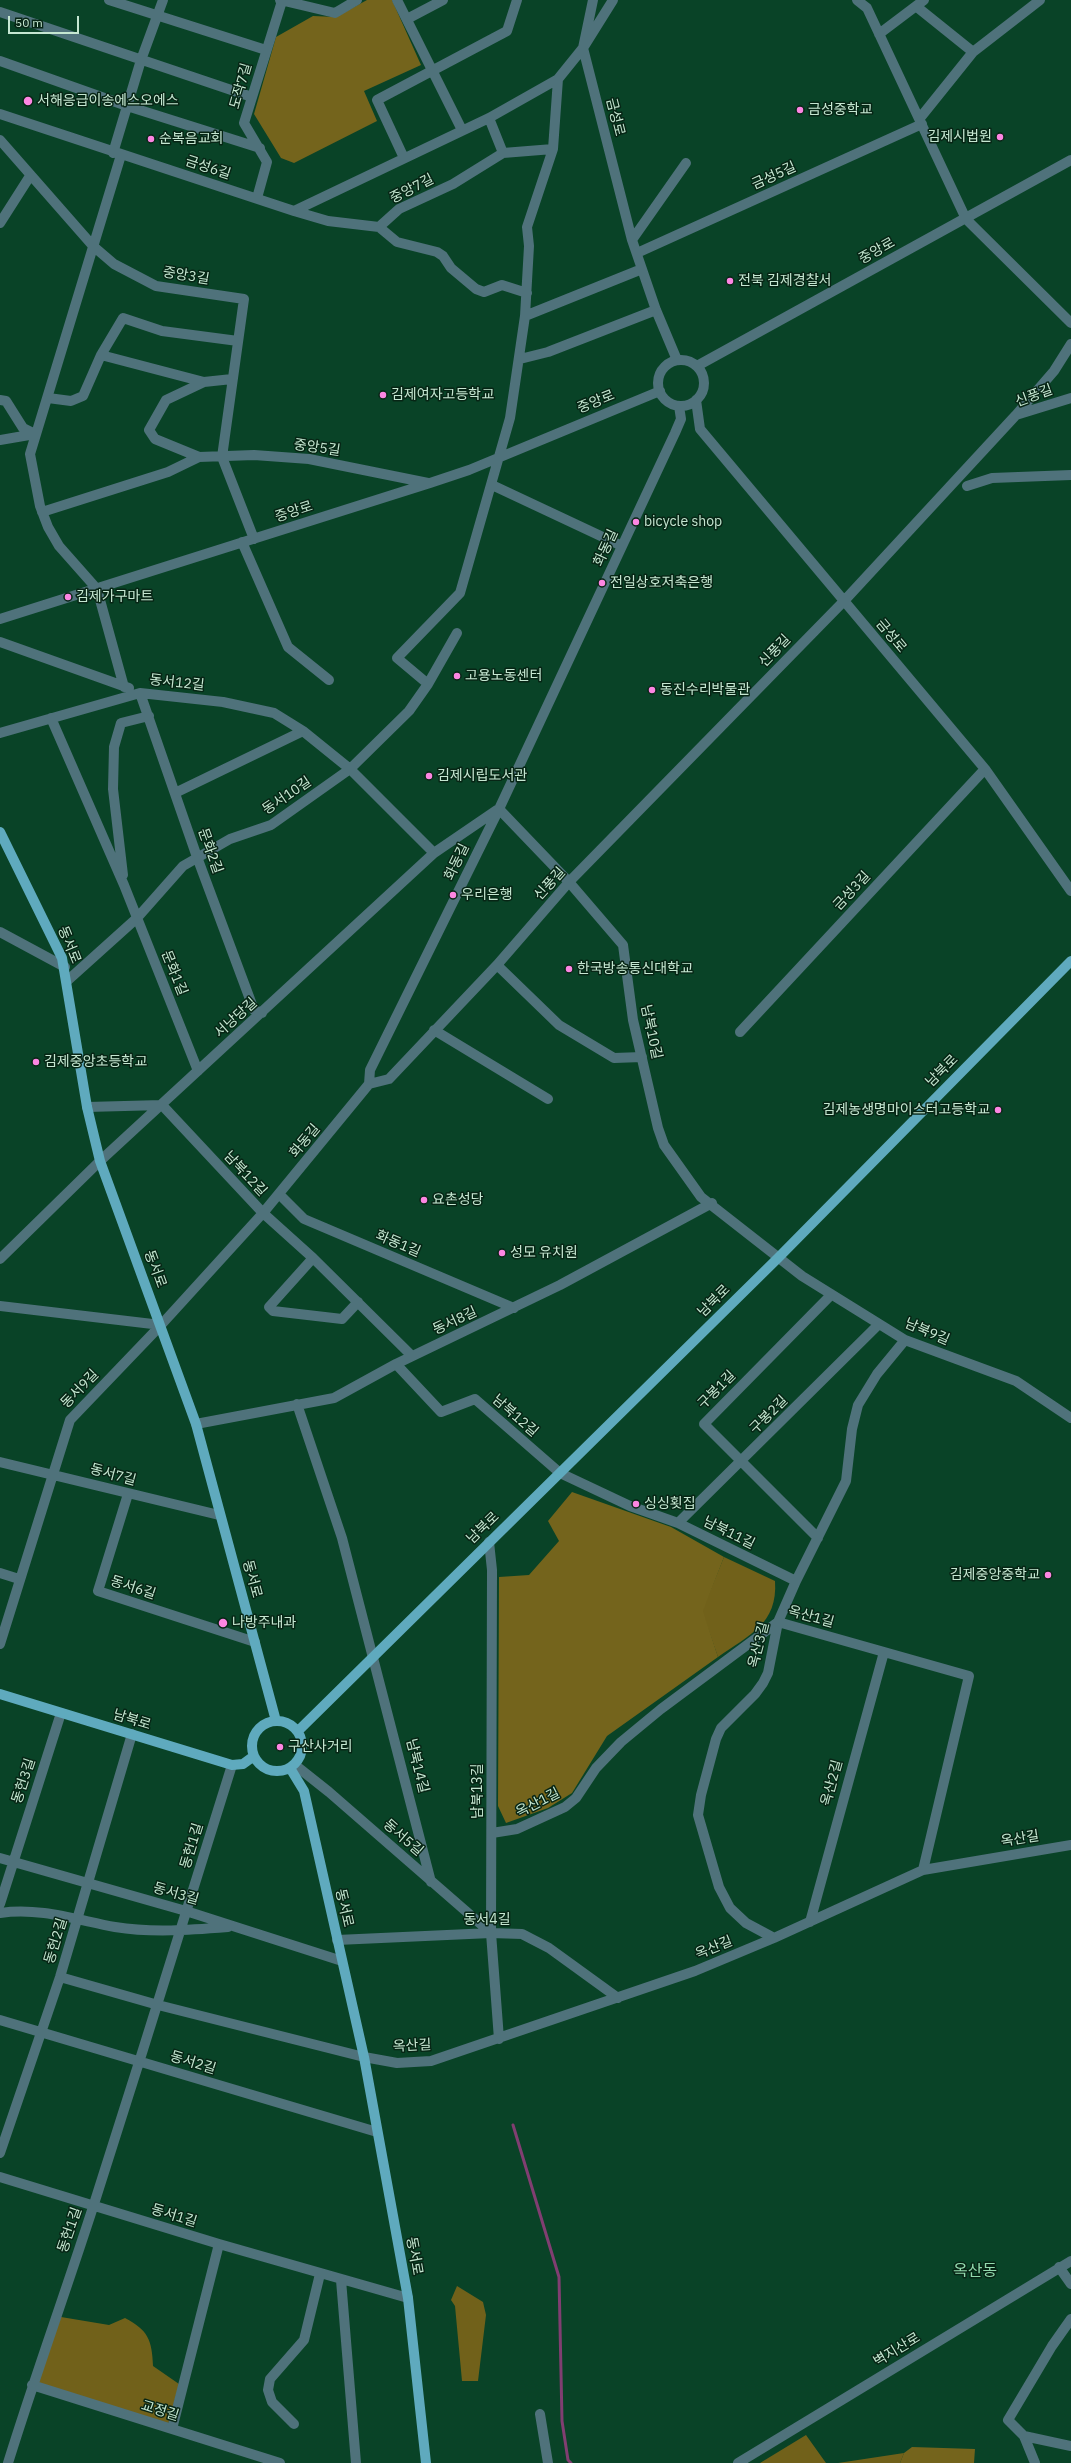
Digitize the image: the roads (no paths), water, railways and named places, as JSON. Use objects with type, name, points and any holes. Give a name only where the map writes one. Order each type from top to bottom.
[{"type":"main road","name":"동서로","points":[[0,832],[65,967],[87,1107],[100,1161],[196,1424],[219,1515],[276,1720]]},
{"type":"main road","name":"남북로","points":[[298,1731],[374,1658],[489,1542],[778,1258],[1071,961]]},
{"type":"main road","name":"남북로","points":[[0,1694],[232,1765]]},
{"type":"main road","points":[[276,1720],[288,1723],[298,1731],[302,1748],[292,1766],[272,1771],[261,1766],[254,1756],[252,1744],[256,1732],[264,1724],[276,1720]]},
{"type":"main road","points":[[232,1765],[243,1764],[254,1756]]},
{"type":"main road","name":"동서로","points":[[292,1766],[304,1791],[364,2057],[408,2298],[426,2463]]},
{"type":"street","points":[[109,0],[266,50]]},
{"type":"street","points":[[124,686],[97,589],[59,546],[48,527],[42,512],[30,454],[93,246],[117,154],[127,106],[141,60],[163,0]]},
{"type":"street","name":"도작7길","points":[[257,198],[267,162],[244,123],[281,0],[316,5],[335,13],[357,0]]},
{"type":"street","points":[[397,0],[462,130]]},
{"type":"street","points":[[407,19],[443,0]]},
{"type":"street","points":[[404,158],[376,100],[507,31],[517,0]]},
{"type":"street","name":"금성로","points":[[593,0],[583,48],[632,240],[656,310],[677,360]]},
{"type":"street","points":[[294,211],[489,118],[558,80],[583,48],[613,0]]},
{"type":"street","points":[[858,0],[867,8],[966,219],[1071,323]]},
{"type":"street","points":[[921,121],[974,52],[1040,0]]},
{"type":"street","points":[[879,34],[920,3],[974,52]]},
{"type":"street","points":[[0,12],[252,97]]},
{"type":"street","points":[[0,61],[127,106],[260,148]]},
{"type":"street","points":[[428,684],[397,658],[460,594],[492,485],[497,458],[510,418],[520,359],[527,293],[529,246],[527,227],[552,149],[558,80]]},
{"type":"street","name":"금성6길","points":[[0,114],[117,154],[294,211],[328,221],[379,226]]},
{"type":"street","points":[[489,118],[503,153]]},
{"type":"street","name":"금성5길","points":[[637,253],[921,121]]},
{"type":"street","points":[[0,140],[93,246]]},
{"type":"street","name":"중앙7길","points":[[379,226],[399,209],[453,184],[503,153],[552,149]]},
{"type":"street","name":"중앙로","points":[[696,366],[1071,160]]},
{"type":"street","points":[[632,240],[686,163]]},
{"type":"street","points":[[2,218],[30,176]]},
{"type":"street","points":[[379,226],[397,242],[437,252],[443,256],[451,268],[476,289],[484,292],[502,285],[527,293]]},
{"type":"street","name":"중앙3길","points":[[93,246],[114,264],[156,286],[244,299],[222,457],[254,539]]},
{"type":"street","points":[[525,316],[642,268]]},
{"type":"street","points":[[520,359],[548,352],[656,310]]},
{"type":"street","points":[[48,398],[71,401],[83,396],[101,355],[123,318],[162,331],[238,341]]},
{"type":"street","points":[[1016,415],[1054,372],[1071,344]]},
{"type":"street","points":[[101,355],[204,382],[232,379]]},
{"type":"street","points":[[677,360],[688,360],[696,366],[704,378],[704,386],[696,400],[679,406],[667,401],[660,391],[659,377],[665,366],[677,360]]},
{"type":"street","name":"중앙5길","points":[[204,382],[166,400],[149,430],[155,439],[199,457],[254,455],[309,459],[430,484]]},
{"type":"street","name":"중앙로","points":[[0,619],[430,484],[660,391]]},
{"type":"street","name":"신풍길","points":[[369,1084],[389,1079],[497,965],[570,882],[844,601],[1016,415],[1071,398]]},
{"type":"street","points":[[0,400],[6,401],[23,428],[35,434]]},
{"type":"street","name":"금성로","points":[[696,400],[700,429],[985,769],[1071,891]]},
{"type":"street","name":"화동길","points":[[161,1325],[279,1194],[369,1084],[370,1070],[499,809],[681,419],[679,406]]},
{"type":"street","points":[[0,440],[35,434]]},
{"type":"street","name":"중앙5길","points":[[42,512],[168,472],[199,457]]},
{"type":"street","points":[[966,486],[992,478],[1071,475]]},
{"type":"street","points":[[492,485],[622,546]]},
{"type":"street","points":[[242,542],[288,647],[329,680]]},
{"type":"street","name":"동서10길","points":[[67,981],[137,918],[183,866],[230,839],[271,825],[350,769],[409,712],[428,684],[457,633]]},
{"type":"street","points":[[0,642],[140,692]]},
{"type":"street","name":"동서12길","points":[[0,733],[140,692],[246,705],[274,713],[302,731],[350,769],[434,853]]},
{"type":"street","name":"문화2길","points":[[140,692],[197,857],[254,1010],[262,1013]]},
{"type":"street","name":"문화1길","points":[[124,885],[113,789],[114,747],[121,723],[149,716]]},
{"type":"street","name":"문화1길","points":[[51,718],[124,885],[198,1071]]},
{"type":"street","points":[[175,793],[302,731]]},
{"type":"street","name":"금성3길","points":[[740,1032],[985,769]]},
{"type":"street","name":"서낭당길","points":[[0,1259],[100,1161],[434,853],[499,809]]},
{"type":"street","name":"남북10길","points":[[499,809],[570,882],[623,944],[633,1020],[658,1128],[664,1144],[701,1197],[712,1203],[778,1258]]},
{"type":"street","points":[[0,932],[65,967]]},
{"type":"street","points":[[497,965],[559,1025],[614,1058],[642,1056]]},
{"type":"street","points":[[434,1030],[548,1099]]},
{"type":"street","points":[[87,1107],[162,1105]]},
{"type":"street","name":"남북12길","points":[[162,1105],[262,1213],[313,1258],[412,1356]]},
{"type":"street","name":"화동1길","points":[[279,1194],[304,1219],[514,1308]]},
{"type":"street","name":"동서8길","points":[[196,1424],[334,1398],[396,1364],[514,1308],[681,1222],[712,1203]]},
{"type":"street","points":[[313,1258],[269,1307],[272,1311],[342,1319],[358,1302]]},
{"type":"street","name":"남북9길","points":[[778,1258],[831,1295],[878,1325],[905,1340],[1016,1381],[1071,1418]]},
{"type":"street","name":"구봉1길","points":[[818,1538],[704,1424],[831,1295]]},
{"type":"street","points":[[0,1306],[161,1325]]},
{"type":"street","name":"동서9길","points":[[0,1644],[19,1579],[70,1420],[161,1325]]},
{"type":"street","name":"구봉2길","points":[[678,1523],[742,1462],[878,1325]]},
{"type":"street","name":"옥산3길","points":[[774,1938],[746,1923],[730,1908],[719,1887],[698,1815],[707,1768],[721,1728],[755,1694],[768,1673],[778,1622],[796,1581],[846,1481],[852,1429],[858,1405],[877,1374],[905,1340]]},
{"type":"street","name":"남북12길","points":[[396,1364],[441,1412],[475,1399],[560,1473]]},
{"type":"street","points":[[297,1404],[342,1538],[374,1658]]},
{"type":"street","name":"동서7길","points":[[0,1462],[219,1515]]},
{"type":"street","name":"남북11길","points":[[560,1473],[630,1506],[678,1523],[796,1581]]},
{"type":"street","name":"동서6길","points":[[128,1494],[98,1591],[255,1642]]},
{"type":"street","name":"남북13길","points":[[489,1542],[492,1570],[491,1933],[499,2039]]},
{"type":"street","points":[[0,1574],[19,1579]]},
{"type":"street","name":"옥산1길","points":[[492,1833],[517,1829],[565,1807],[576,1798],[596,1768],[621,1742],[661,1709],[778,1622],[969,1676],[923,1870]]},
{"type":"street","name":"옥산2길","points":[[810,1922],[884,1652]]},
{"type":"street","name":"남북14길","points":[[374,1658],[431,1882]]},
{"type":"street","name":"동헌3길","points":[[0,1904],[61,1713]]},
{"type":"street","name":"동헌2길","points":[[0,2153],[40,2031],[60,1977],[132,1734]]},
{"type":"street","name":"동헌1길","points":[[8,2463],[32,2385],[93,2206],[158,2005],[232,1765]]},
{"type":"street","name":"동서5길","points":[[292,1766],[329,1792],[491,1933]]},
{"type":"street","name":"옥산길","points":[[364,2057],[397,2064],[431,2061],[696,1971],[810,1922],[923,1870],[1071,1845]]},
{"type":"street","name":"동서3길","points":[[0,1858],[186,1911],[342,1962]]},
{"type":"street","points":[[0,1913],[18,1910],[78,1918],[115,1926],[180,1930],[235,1927]]},
{"type":"street","name":"동서4길","points":[[337,1940],[491,1933],[522,1934],[549,1948],[618,1998]]},
{"type":"street","points":[[60,1977],[158,2005],[364,2057]]},
{"type":"street","name":"동서2길","points":[[0,2020],[377,2132]]},
{"type":"street","name":"동서1길","points":[[0,2177],[320,2274],[408,2298]]},
{"type":"street","points":[[172,2429],[219,2244]]},
{"type":"street","name":"벽지산로","points":[[738,2463],[1071,2261]]},
{"type":"street","points":[[1060,2268],[1071,2284]]},
{"type":"street","points":[[294,2424],[272,2402],[268,2390],[270,2379],[304,2340],[320,2274]]},
{"type":"street","points":[[341,2280],[356,2463]]},
{"type":"street","points":[[1035,2463],[1024,2436],[1008,2420],[1052,2346],[1071,2319]]},
{"type":"street","name":"교정길","points":[[32,2385],[280,2463]]},
{"type":"street","points":[[540,2414],[548,2463]]},
{"type":"street","points":[[1024,2436],[1071,2446]]},
{"type":"waterway","points":[[513,2125],[559,2277],[562,2421],[568,2460],[571,2463]]},
{"type":"place","name":"서해응급이송에스오에스","points":[[28,101]]},
{"type":"place","name":"금성중학교","points":[[800,110]]},
{"type":"place","name":"김제시법원","points":[[1000,137]]},
{"type":"place","name":"순복음교회","points":[[151,139]]},
{"type":"place","name":"전북 김제경찰서","points":[[730,281]]},
{"type":"place","name":"김제여자고등학교","points":[[383,395]]},
{"type":"place","name":"bicycle shop","points":[[636,522]]},
{"type":"place","name":"전일상호저축은행","points":[[602,583]]},
{"type":"place","name":"김제가구마트","points":[[68,597]]},
{"type":"place","name":"고용노동센터","points":[[457,676]]},
{"type":"place","name":"동진수리박물관","points":[[652,690]]},
{"type":"place","name":"김제시립도서관","points":[[429,776]]},
{"type":"place","name":"우리은행","points":[[453,895]]},
{"type":"place","name":"한국방송통신대학교","points":[[569,969]]},
{"type":"place","name":"김제중앙초등학교","points":[[36,1062]]},
{"type":"place","name":"김제농생명마이스터고등학교","points":[[998,1110]]},
{"type":"place","name":"요촌성당","points":[[424,1200]]},
{"type":"place","name":"성모 유치원","points":[[502,1253]]},
{"type":"place","name":"싱싱횟집","points":[[636,1504]]},
{"type":"place","name":"김제중앙중학교","points":[[1048,1575]]},
{"type":"place","name":"나방주내과","points":[[223,1623]]},
{"type":"place","name":"구산사거리","points":[[280,1747]]},
{"type":"district","name":"옥산동","points":[[975,2271]]}]
